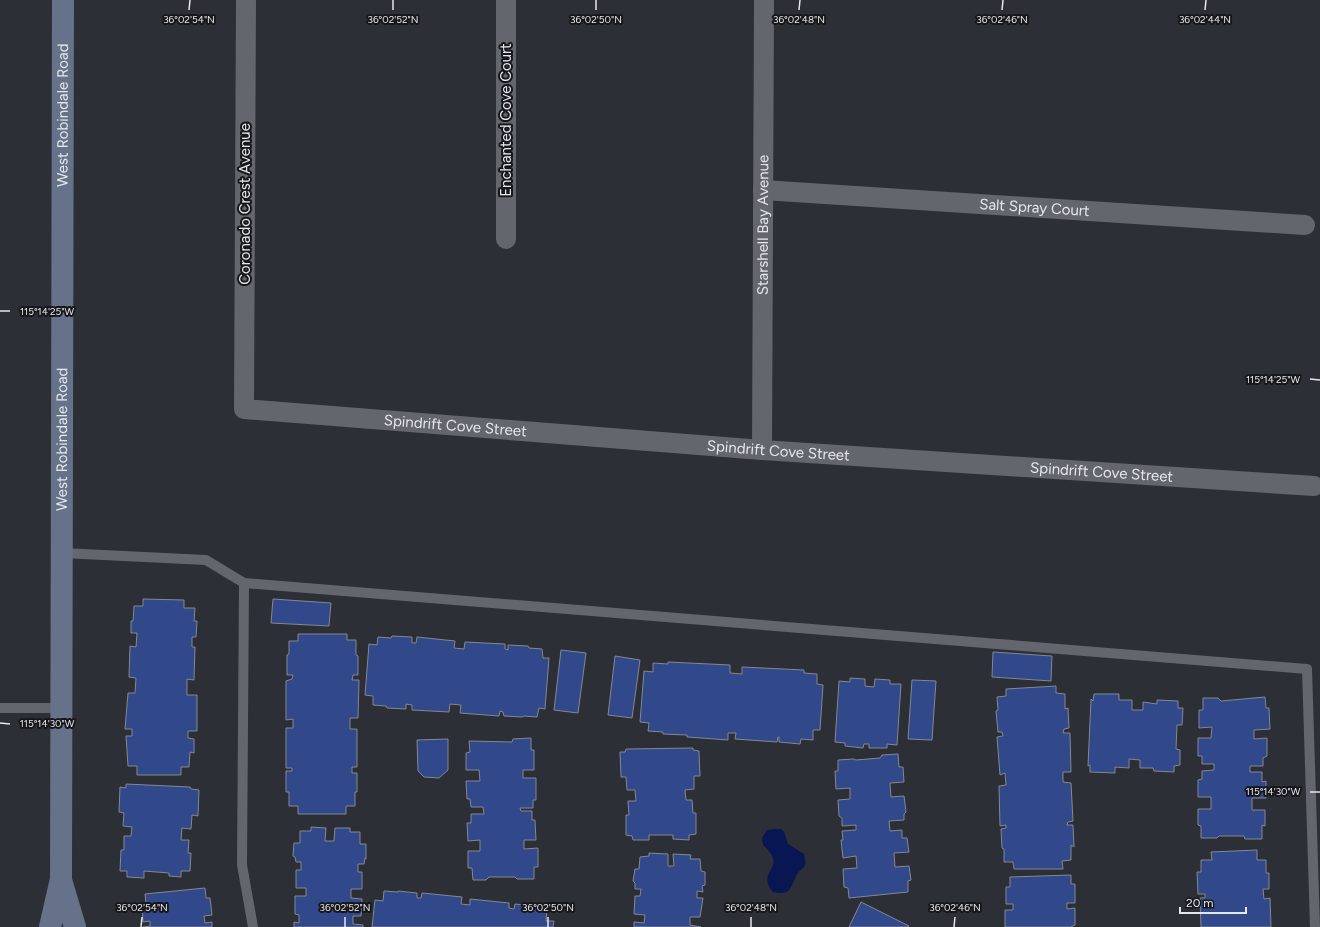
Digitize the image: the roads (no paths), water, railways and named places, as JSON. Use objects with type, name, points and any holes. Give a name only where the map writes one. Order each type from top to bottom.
[{"type":"main road","name":"West Robindale Road","points":[[50,927],[61,879],[62,0]]},
{"type":"main road","name":"West Robindale Road","points":[[61,879],[76,927]]},
{"type":"street","name":"Coronado Crest Avenue","points":[[244,409],[246,0]]},
{"type":"street","name":"Enchanted Cove Court","points":[[506,0],[506,239]]},
{"type":"street","name":"Starshell Bay Avenue","points":[[762,450],[764,0]]},
{"type":"street","name":"Salt Spray Court","points":[[763,190],[1305,225]]},
{"type":"street","name":"Spindrift Cove Street","points":[[244,409],[762,450],[1314,486]]},
{"type":"lane","points":[[62,554],[206,560],[244,583],[1307,669],[1314,927]]},
{"type":"lane","points":[[244,583],[242,865],[253,927]]},
{"type":"lane","points":[[0,708],[61,708]]}]
